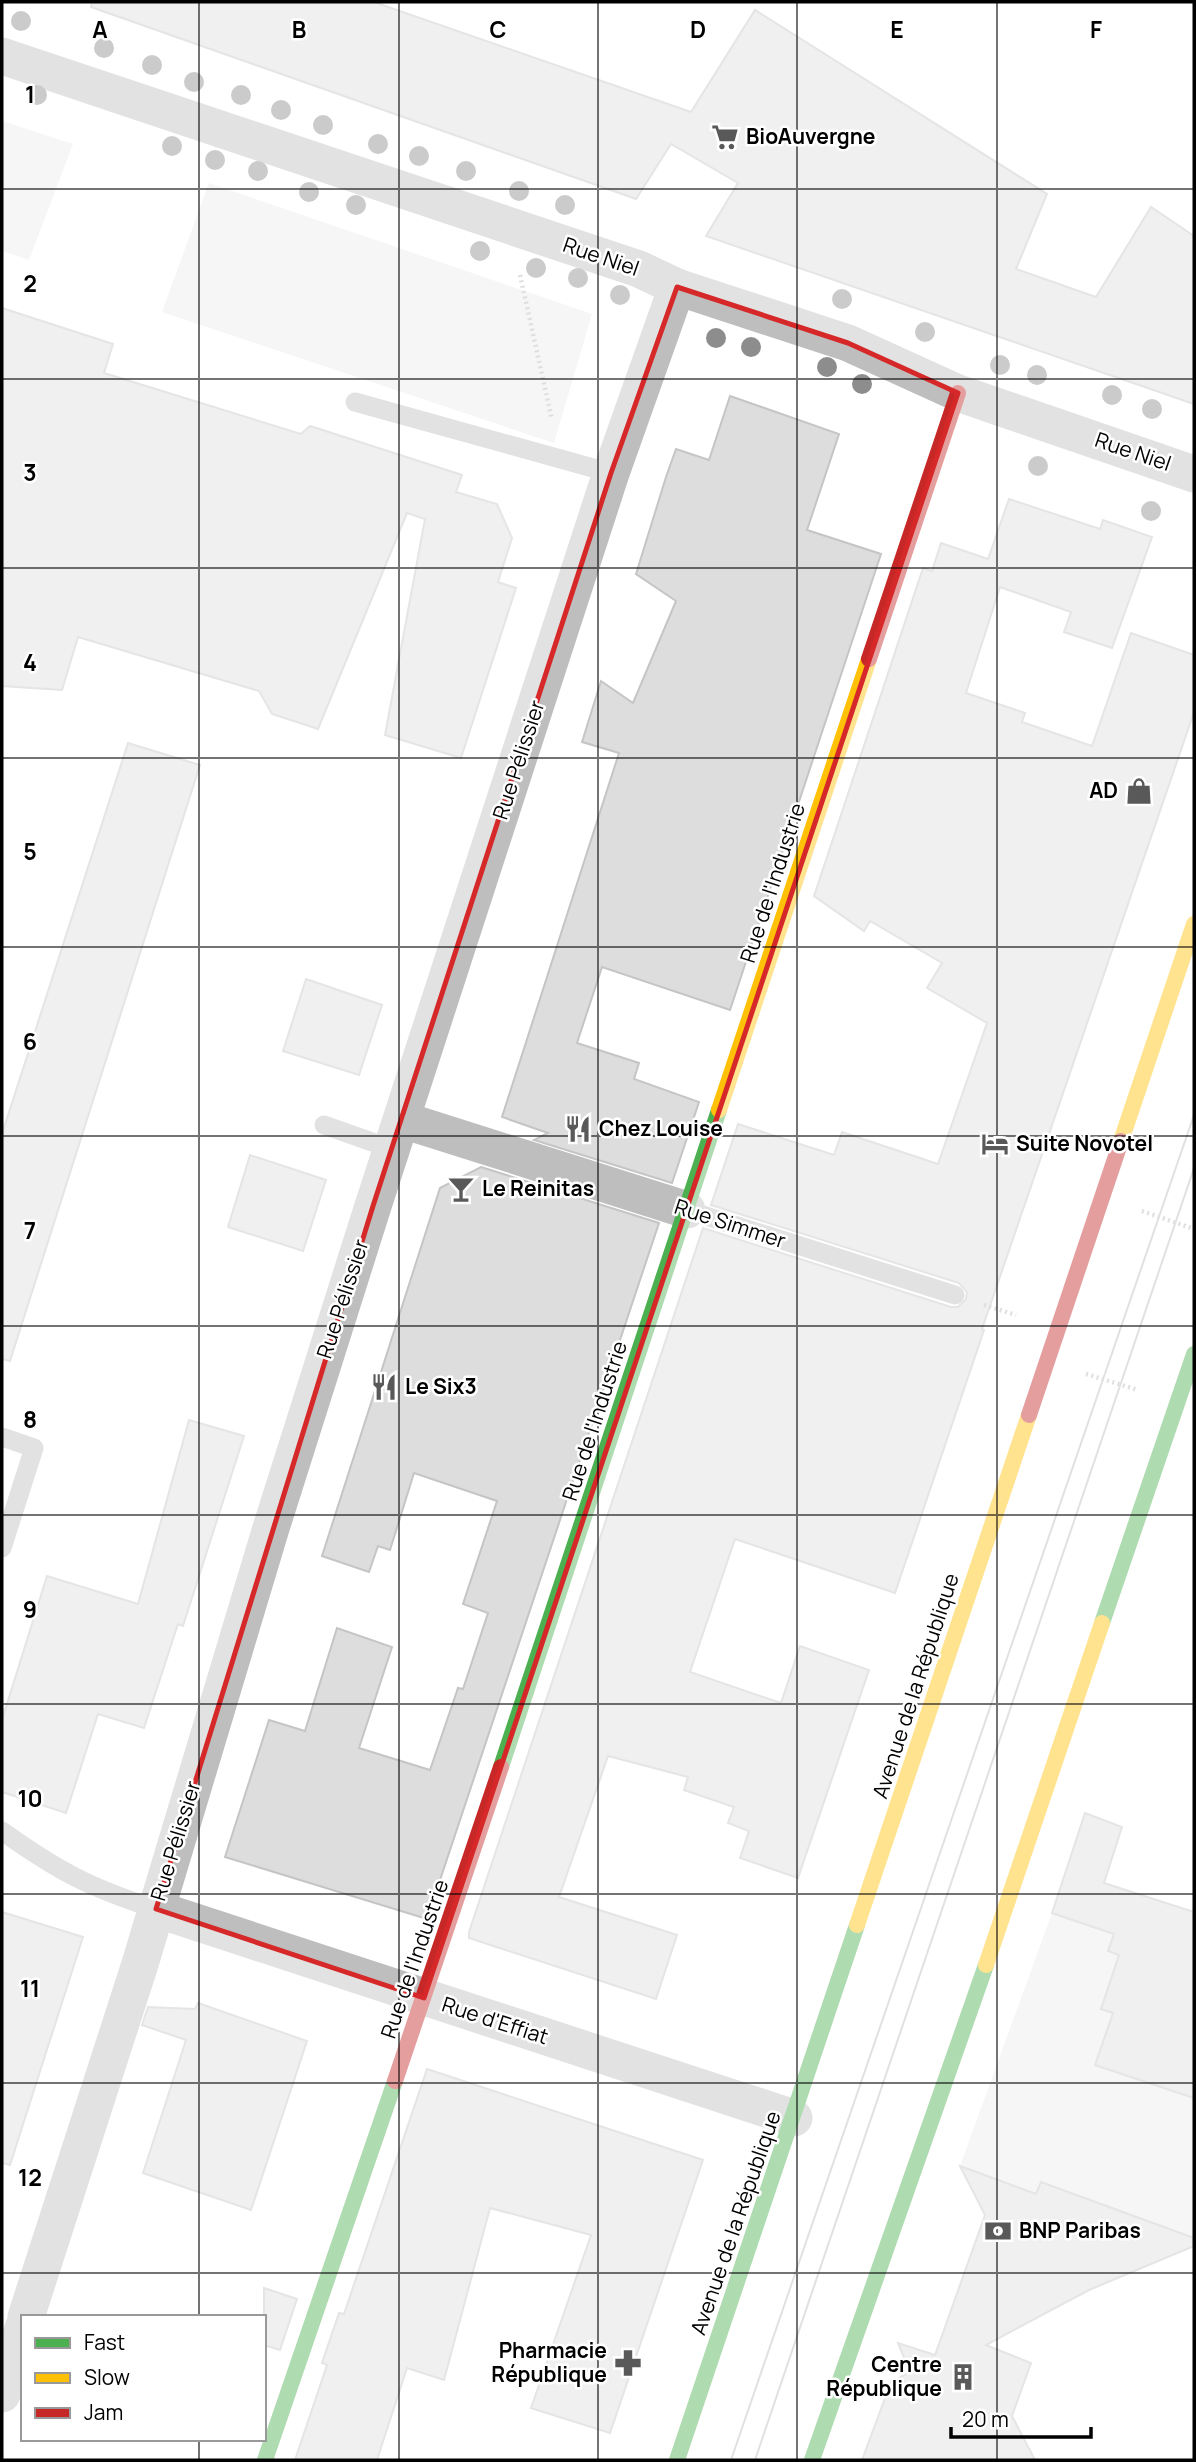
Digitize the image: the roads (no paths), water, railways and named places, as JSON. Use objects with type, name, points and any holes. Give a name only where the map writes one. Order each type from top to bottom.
[{"type":"main road","name":"Rue de l'Industrie","points":[[265,2460],[424,1998],[958,393]]},
{"type":"main road","name":"Avenue de la République","points":[[677,2460],[1194,925]]},
{"type":"main road","points":[[812,2460],[1186,1399],[1194,1353]]},
{"type":"street","name":"Rue Niel","points":[[2,56],[639,269],[677,288],[848,343],[958,393],[1194,474]]},
{"type":"street","name":"Rue Pélissier","points":[[27,2315],[156,1909],[275,1515],[611,473],[677,288]]},
{"type":"street","name":"Rue Simmer","points":[[398,1134],[687,1210]]},
{"type":"street","name":"Rue d'Effiat","points":[[156,1909],[794,2118]]},
{"type":"street","points":[[2,2394],[21,2334]]},
{"type":"lane","points":[[355,402],[611,473]]},
{"type":"lane","points":[[324,1125],[398,1134]]},
{"type":"lane","name":"Rue Simmer","points":[[687,1210],[955,1295]]},
{"type":"lane","points":[[2,1437],[34,1448],[2,1548]]},
{"type":"lane","points":[[2,1831],[63,1873],[96,1890],[156,1909]]},
{"type":"tram line","points":[[731,2460],[1194,1115]]},
{"type":"tram line","points":[[755,2460],[1194,1168]]},
{"type":"place","name":"BioAuvergne","points":[[725,137]]},
{"type":"place","name":"AD","points":[[1139,791]]},
{"type":"place","name":"Chez Louise","points":[[578,1129]]},
{"type":"place","name":"Suite Novotel","points":[[995,1144]]},
{"type":"place","name":"Le Reinitas","points":[[461,1189]]},
{"type":"place","name":"Le Six3","points":[[384,1387]]},
{"type":"place","name":"BNP Paribas","points":[[998,2231]]},
{"type":"place","name":"Pharmacie République","points":[[628,2363]]},
{"type":"place","name":"Centre République","points":[[963,2377]]}]
